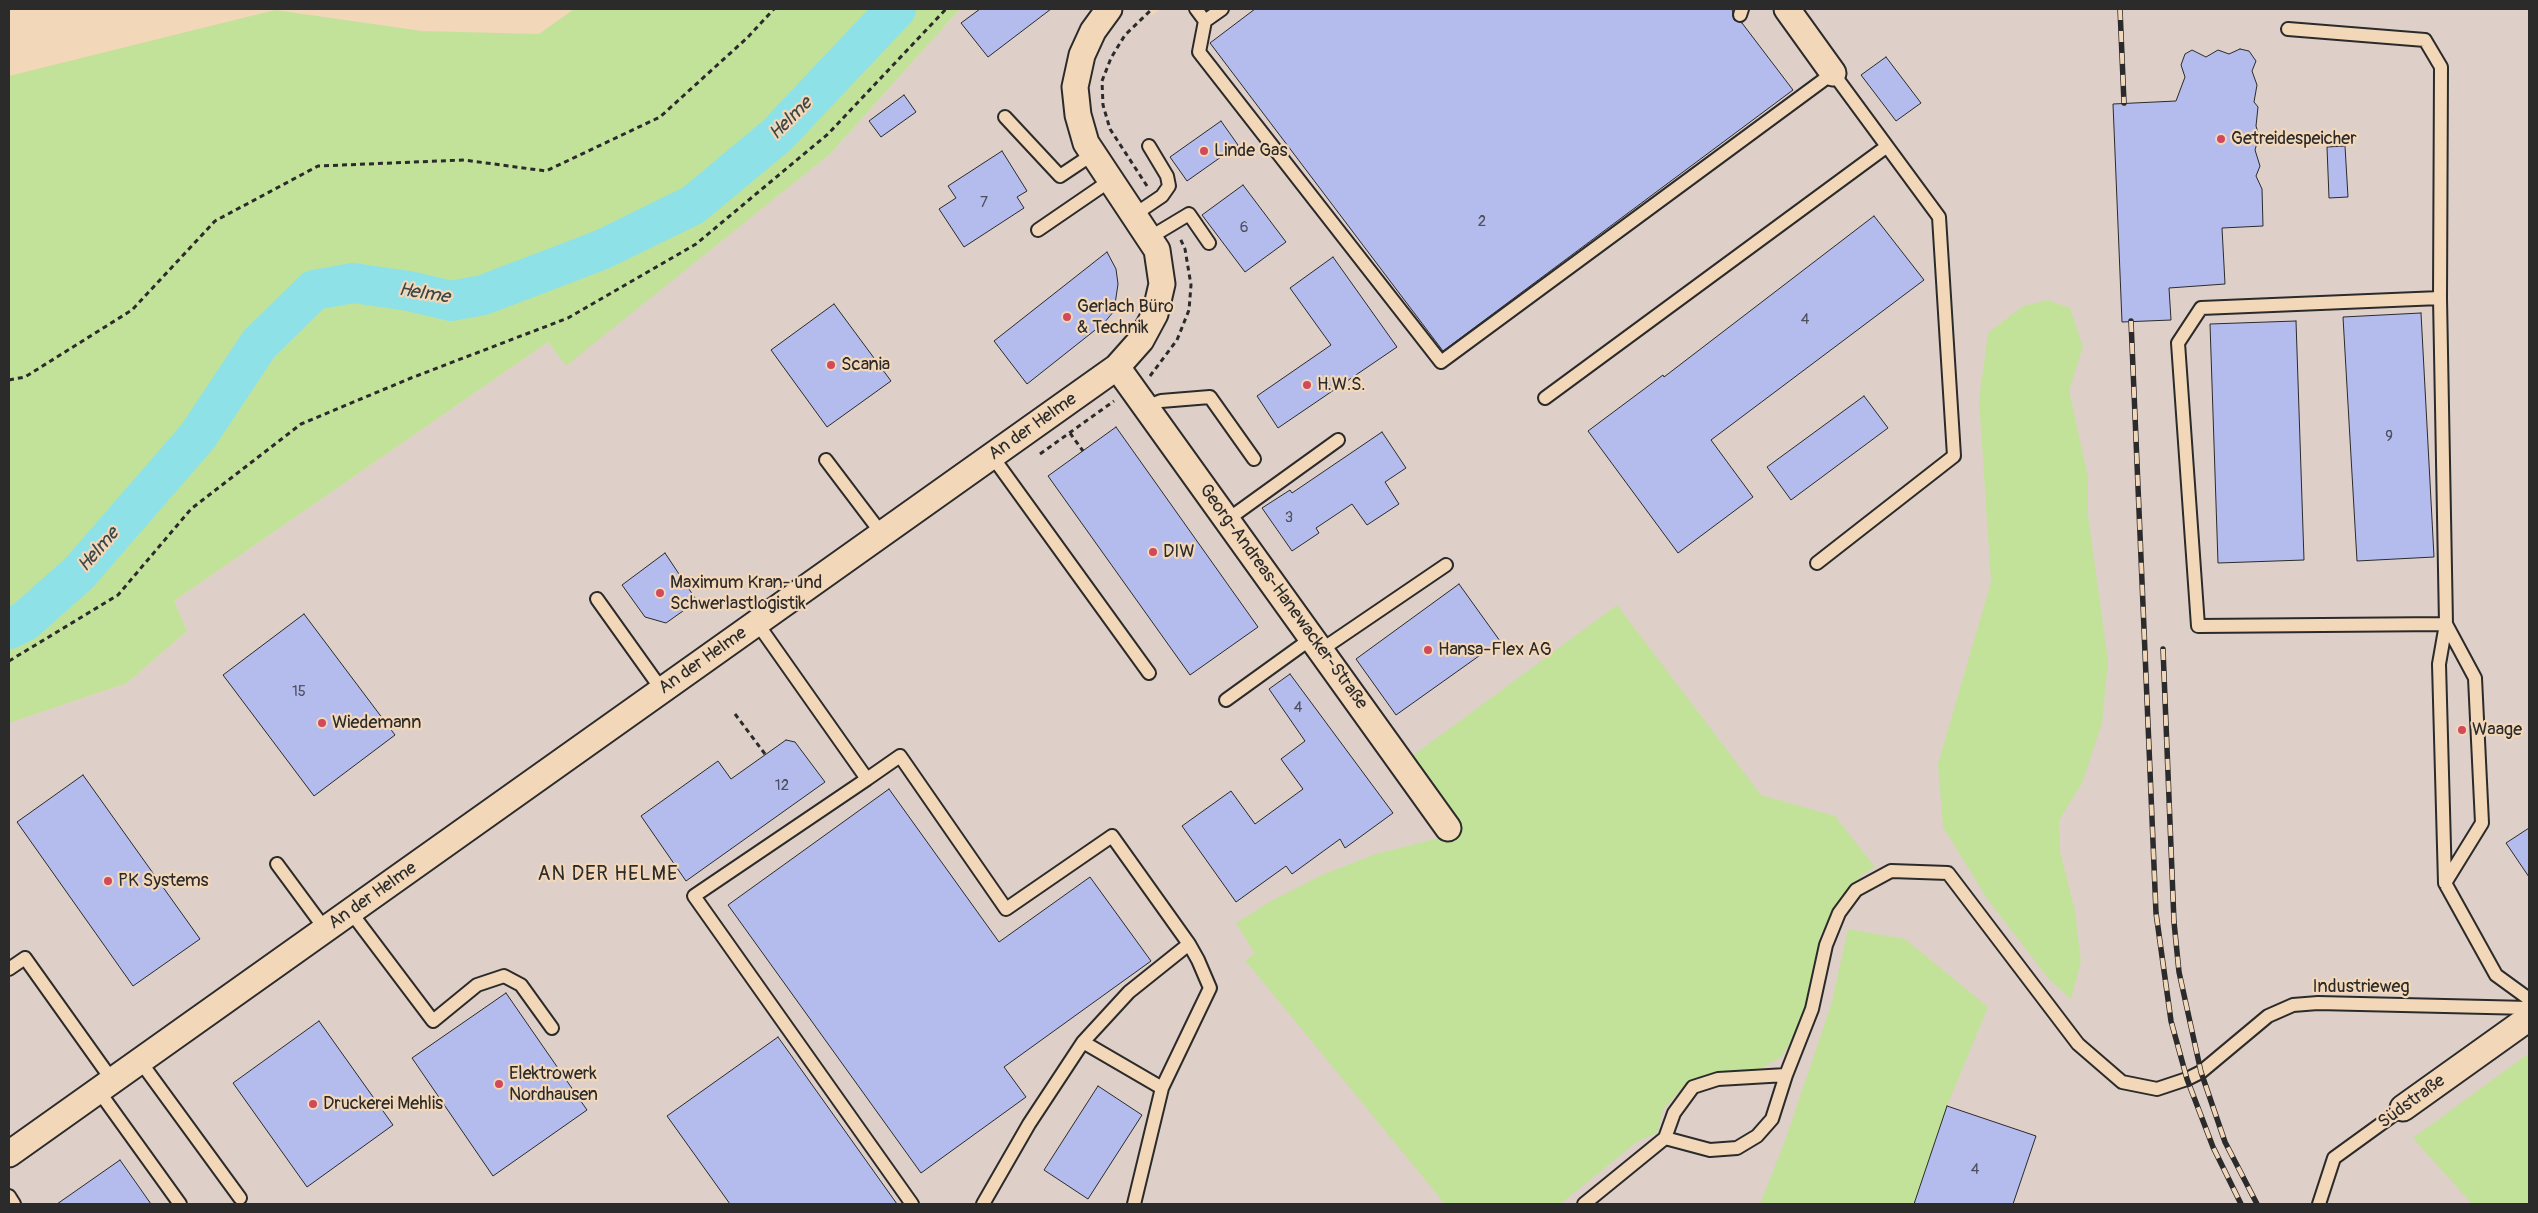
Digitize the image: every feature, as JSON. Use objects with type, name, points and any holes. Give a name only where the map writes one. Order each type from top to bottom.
[{"type":"street","name":"An der Helme","points":[[9,1154],[1117,367],[1141,340],[1155,314],[1162,284],[1157,250],[1086,143],[1078,115],[1075,87],[1082,55],[1093,31],[1110,9]]},
{"type":"street","points":[[1787,9],[1833,73]]},
{"type":"street","name":"Georg-Andreas-Hanewacker-Straße","points":[[1117,367],[1448,828]]},
{"type":"street","name":"Südstraße","points":[[2403,1108],[2529,1018]]},
{"type":"lane","points":[[1196,9],[1205,21]]},
{"type":"lane","points":[[1222,9],[1205,21],[1199,52],[1441,362],[1833,73],[1939,217],[1954,456],[1817,563]]},
{"type":"lane","points":[[2288,29],[2425,40],[2441,67],[2440,298],[2446,624],[2439,664],[2445,883],[2496,975],[2529,999]]},
{"type":"lane","points":[[1005,117],[1060,176],[1094,154]]},
{"type":"lane","points":[[1134,215],[1162,196],[1169,186],[1167,176],[1149,146]]},
{"type":"lane","points":[[1545,398],[1886,147]]},
{"type":"lane","points":[[1038,230],[1110,180]]},
{"type":"lane","points":[[1149,238],[1189,214],[1210,243]]},
{"type":"lane","points":[[2440,298],[2201,308],[2178,343],[2198,626],[2446,624]]},
{"type":"lane","points":[[1146,407],[1161,401],[1210,397],[1254,459]]},
{"type":"lane","points":[[1227,520],[1338,440]]},
{"type":"lane","points":[[992,456],[1149,673]]},
{"type":"lane","points":[[826,460],[882,534]]},
{"type":"lane","points":[[1226,700],[1446,565]]},
{"type":"lane","points":[[598,599],[662,690]]},
{"type":"lane","points":[[756,623],[867,778]]},
{"type":"lane","points":[[2445,883],[2482,823],[2475,678],[2446,624]]},
{"type":"lane","points":[[912,1204],[694,896],[900,756],[1006,909],[1112,836],[1189,944],[1198,960],[1210,988],[1162,1088],[1134,1204]]},
{"type":"lane","points":[[277,864],[325,929]]},
{"type":"lane","name":"Industrieweg","points":[[1786,1075],[1812,1009],[1826,946],[1839,913],[1856,890],[1891,871],[1948,873],[2078,1044],[2122,1082],[2157,1089],[2187,1079],[2201,1072],[2268,1016],[2293,1005],[2318,1003],[2529,1008]]},
{"type":"lane","points":[[350,912],[433,1021],[477,985],[504,976],[521,985],[552,1028]]},
{"type":"lane","points":[[983,1204],[1029,1124],[1083,1042],[1129,992],[1189,944]]},
{"type":"lane","points":[[9,969],[24,958],[180,1204]]},
{"type":"lane","points":[[1083,1042],[1162,1088]]},
{"type":"lane","points":[[140,1061],[240,1198]]},
{"type":"lane","points":[[1584,1204],[1665,1138],[1674,1113],[1693,1087],[1718,1079],[1786,1075],[1772,1119],[1757,1136],[1737,1148],[1710,1150],[1665,1138]]},
{"type":"lane","name":"Südstraße","points":[[2319,1204],[2334,1158],[2403,1108]]},
{"type":"lane","points":[[9,1196],[14,1204]]},
{"type":"path","points":[[9,380],[25,377],[132,310],[215,221],[318,166],[464,160],[546,171],[660,116],[747,38],[774,9]]},
{"type":"path","points":[[9,661],[118,595],[190,509],[301,424],[412,378],[568,318],[696,244],[828,134],[946,9]]},
{"type":"path","points":[[1070,432],[1083,451]]},
{"type":"path","points":[[735,714],[765,754]]},
{"type":"shaded area","points":[[960,9],[1146,9],[1152,15],[1161,9],[2529,9],[2529,1204],[9,1204],[9,723],[127,683],[187,631],[174,601],[548,342],[566,365],[830,154]]},
{"type":"green space","points":[[574,9],[960,9],[830,154],[566,366],[548,342],[174,601],[187,631],[127,683],[9,723],[9,76],[275,10],[422,31],[539,34]]},
{"type":"green space","points":[[2048,300],[2070,308],[2083,347],[2069,390],[2088,477],[2088,515],[2108,661],[2102,723],[2082,783],[2059,820],[2060,851],[2075,911],[2081,962],[2071,999],[2049,979],[1988,900],[1943,827],[1938,764],[1991,582],[1979,399],[1988,333],[2023,306]]},
{"type":"green space","points":[[1617,605],[1761,795],[1835,816],[1875,867],[1862,875],[1845,894],[1820,936],[1807,1001],[1794,1036],[1781,1057],[1755,1072],[1728,1071],[1688,1081],[1663,1110],[1657,1133],[1638,1141],[1560,1204],[1445,1204],[1245,960],[1255,954],[1236,923],[1271,901],[1324,874],[1376,854],[1462,832],[1411,757]]},
{"type":"green space","points":[[1848,929],[1905,939],[1988,1007],[1947,1106],[1914,1204],[1760,1204],[1786,1138],[1831,1005]]},
{"type":"green space","points":[[2529,1053],[2529,1204],[2472,1204],[2413,1138]]},
{"type":"building","points":[[980,9],[1051,9],[988,57],[961,23]]},
{"type":"building","points":[[1255,9],[1732,9],[1734,20],[1742,23],[1793,90],[1443,351],[1210,43]]},
{"type":"building","points":[[2240,49],[2249,51],[2256,61],[2252,71],[2257,85],[2254,102],[2258,107],[2256,126],[2259,136],[2255,150],[2260,166],[2256,176],[2262,189],[2263,226],[2222,228],[2225,284],[2169,288],[2171,320],[2122,322],[2113,104],[2176,101],[2185,77],[2181,65],[2185,54],[2192,50],[2206,57],[2218,50],[2229,54]]},
{"type":"building","points":[[1886,57],[1921,103],[1896,121],[1861,75]]},
{"type":"building","points":[[904,95],[916,112],[881,137],[869,121]]},
{"type":"building","name":"Linde Gas","points":[[1221,121],[1238,145],[1187,181],[1170,157]]},
{"type":"building","points":[[2345,146],[2348,197],[2329,198],[2327,147]]},
{"type":"building","points":[[1002,151],[1027,191],[1017,197],[1024,208],[964,247],[939,209],[956,198],[948,186]]},
{"type":"building","points":[[1243,185],[1286,242],[1245,272],[1202,215]]},
{"type":"building","points":[[1874,216],[1924,280],[1711,440],[1753,497],[1678,553],[1588,431],[1663,375],[1664,377]]},
{"type":"building","name":"Gerlach Büro & Technik","points":[[1107,252],[1116,269],[1118,284],[1114,311],[1104,323],[1027,384],[994,341]]},
{"type":"building","points":[[1333,257],[1397,347],[1278,428],[1257,396],[1331,345],[1290,288]]},
{"type":"building","name":"Scania","points":[[834,304],[891,381],[827,427],[771,350]]},
{"type":"building","points":[[2421,313],[2434,557],[2357,561],[2343,317]]},
{"type":"building","points":[[2296,321],[2304,560],[2218,563],[2210,324]]},
{"type":"building","points":[[1864,396],[1888,428],[1791,500],[1767,467]]},
{"type":"building","name":"DIW","points":[[1116,427],[1258,627],[1190,675],[1048,476]]},
{"type":"building","points":[[1382,432],[1406,468],[1385,482],[1399,504],[1367,525],[1352,504],[1316,528],[1319,533],[1292,551],[1262,508],[1290,490],[1292,493]]},
{"type":"building","name":"Maximum Kran- und Schwerlastlogistik","points":[[665,553],[697,601],[666,623],[645,617],[622,585]]},
{"type":"building","name":"Hansa-Flex AG","points":[[1459,584],[1500,641],[1396,715],[1356,659]]},
{"type":"building","points":[[304,614],[395,735],[314,796],[223,675]]},
{"type":"building","points":[[1290,674],[1393,813],[1345,848],[1340,839],[1292,874],[1286,866],[1236,902],[1182,826],[1231,791],[1255,824],[1303,789],[1281,759],[1305,741],[1269,689]]},
{"type":"building","points":[[786,740],[795,742],[825,782],[686,881],[641,816],[718,761],[731,779]]},
{"type":"building","name":"PK Systems","points":[[83,775],[200,939],[133,986],[17,822]]},
{"type":"building","points":[[889,789],[999,942],[1090,877],[1151,961],[1004,1067],[1026,1097],[921,1173],[728,905]]},
{"type":"building","points":[[2529,828],[2529,877],[2506,843]]},
{"type":"building","name":"Elektrowerk Nordhausen","points":[[506,993],[587,1110],[493,1176],[412,1058]]},
{"type":"building","name":"Druckerei Mehlis","points":[[319,1021],[393,1125],[307,1187],[233,1083]]},
{"type":"building","points":[[778,1037],[897,1204],[730,1204],[667,1116]]},
{"type":"building","points":[[1098,1086],[1142,1115],[1088,1199],[1044,1170]]},
{"type":"building","points":[[1947,1106],[2036,1136],[2013,1204],[1914,1204]]},
{"type":"building","points":[[120,1160],[151,1204],[57,1204]]},
{"type":"waterway","name":"Helme","points":[[9,629],[25,621],[79,573],[198,436],[259,344],[314,290],[353,283],[409,291],[451,301],[483,295],[601,250],[693,205],[777,135],[896,9]]},
{"type":"railway","points":[[2120,9],[2124,103]]},
{"type":"railway","points":[[2131,321],[2156,913],[2171,1021],[2187,1079],[2213,1147],[2241,1204]]},
{"type":"railway","points":[[2163,649],[2174,922],[2179,972],[2201,1072],[2225,1142],[2257,1204]]},
{"type":"place","name":"Getreidespeicher","points":[[2221,139]]},
{"type":"place","name":"Linde Gas","points":[[1204,151]]},
{"type":"place","name":"Gerlach Büro & Technik","points":[[1067,317]]},
{"type":"place","name":"Scania","points":[[831,365]]},
{"type":"place","name":"H.W.S.","points":[[1307,385]]},
{"type":"place","name":"DIW","points":[[1153,552]]},
{"type":"place","name":"Maximum Kran- und Schwerlastlogistik","points":[[660,593]]},
{"type":"place","name":"Hansa-Flex AG","points":[[1428,650]]},
{"type":"place","name":"Wiedemann","points":[[322,723]]},
{"type":"place","name":"Waage","points":[[2462,730]]},
{"type":"place","name":"PK Systems","points":[[108,881]]},
{"type":"place","name":"Elektrowerk Nordhausen","points":[[499,1084]]},
{"type":"place","name":"Druckerei Mehlis","points":[[313,1104]]},
{"type":"district","name":"AN DER HELME","points":[[608,875]]}]
